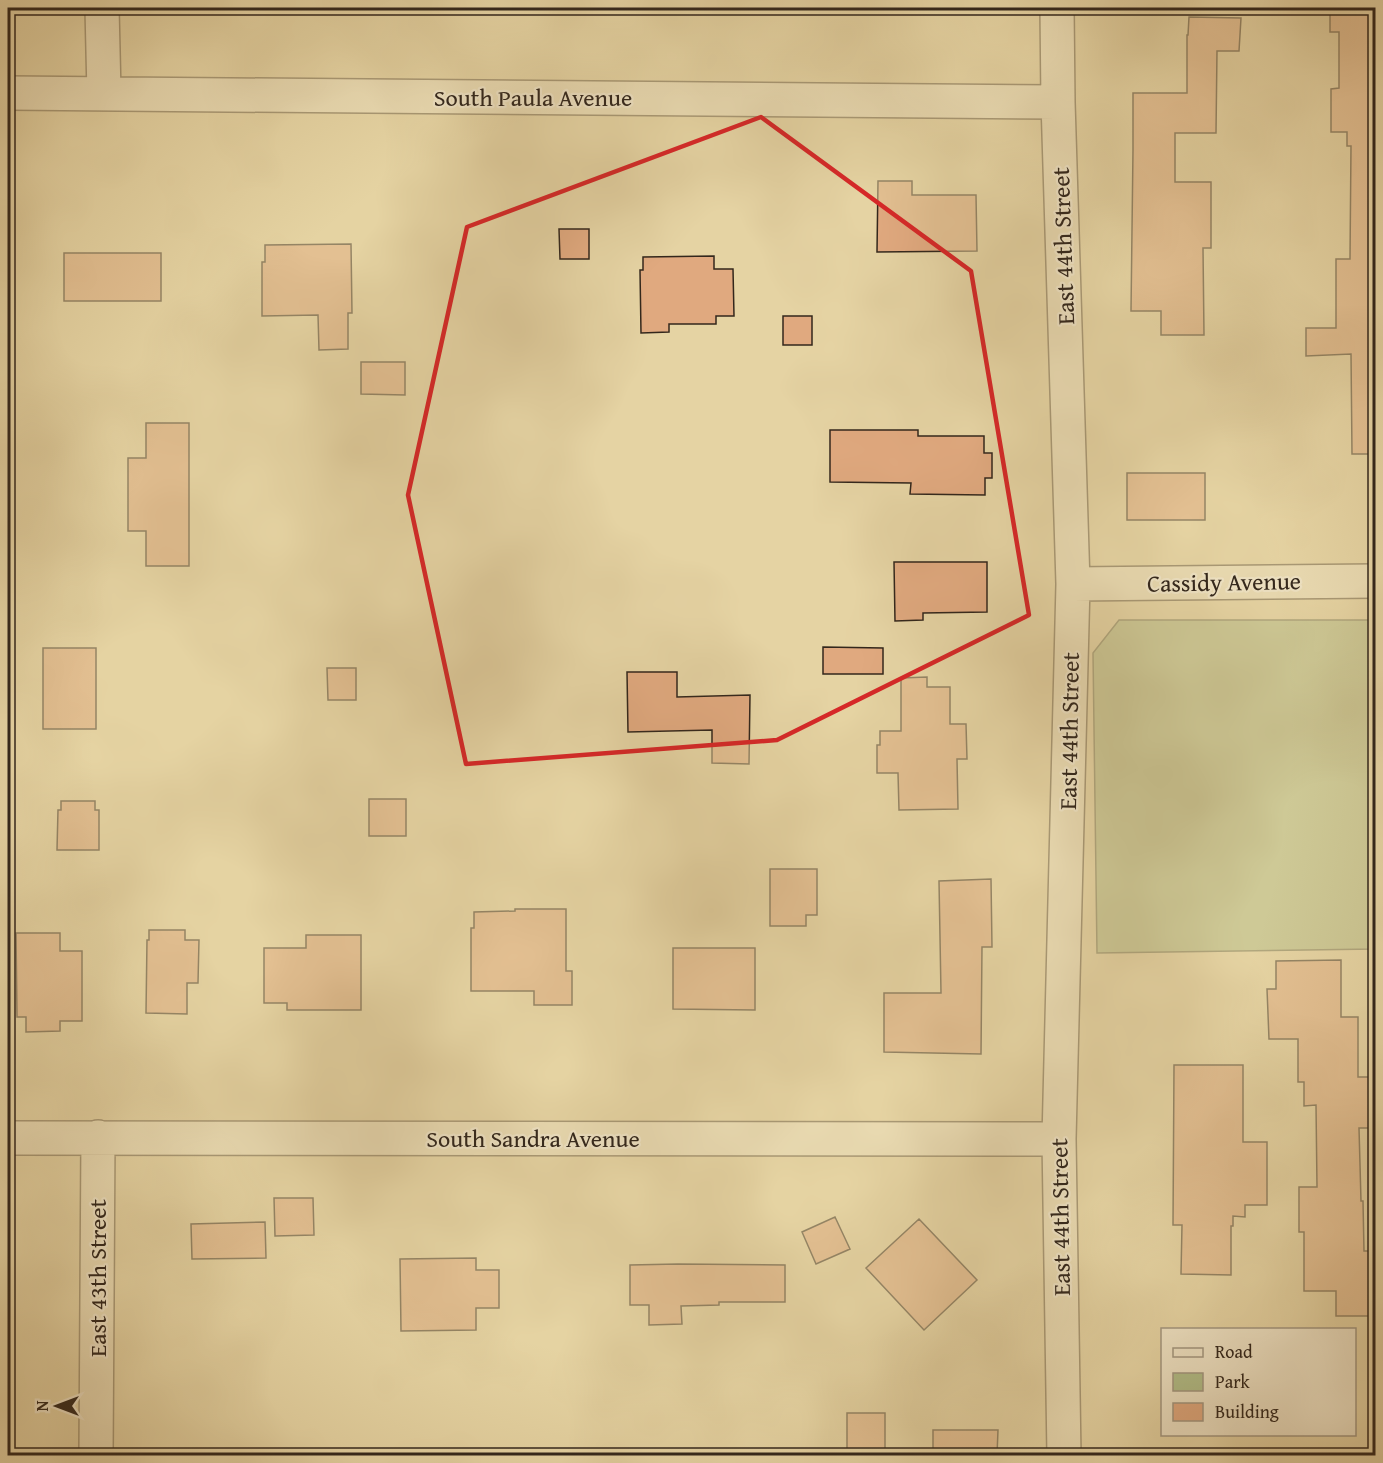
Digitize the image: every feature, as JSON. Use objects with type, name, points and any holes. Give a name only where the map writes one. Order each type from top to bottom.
[{"type":"street","points":[[102,8],[104,94]]},
{"type":"street","name":"East 44th Street","points":[[1057,8],[1073,584],[1059,1139],[1064,1455]]},
{"type":"street","name":"South Paula Avenue","points":[[8,93],[1058,102]]},
{"type":"street","name":"Cassidy Avenue","points":[[1073,584],[1376,581]]},
{"type":"street","name":"East 43th Street","points":[[96,1455],[98,1137]]},
{"type":"street","name":"South Sandra Avenue","points":[[8,1138],[1059,1139]]},
{"type":"highlighted area","points":[[761,117],[971,271],[1029,615],[777,740],[466,764],[408,495],[467,227]]},
{"type":"green space","points":[[1119,620],[1375,620],[1375,949],[1097,953],[1093,653]]},
{"type":"building","points":[[1330,8],[1376,8],[1376,454],[1352,454],[1351,354],[1306,356],[1306,328],[1336,328],[1336,259],[1350,259],[1351,146],[1347,146],[1347,132],[1331,132],[1331,89],[1339,88],[1339,32],[1330,32]]},
{"type":"building","points":[[1189,17],[1241,18],[1239,51],[1217,51],[1216,133],[1175,133],[1175,182],[1211,182],[1211,248],[1203,248],[1204,335],[1161,335],[1161,311],[1131,311],[1133,93],[1187,93]]},
{"type":"building","points":[[878,181],[912,181],[912,195],[976,195],[977,251],[877,252]]},
{"type":"building","points":[[559,229],[589,229],[589,259],[560,259]]},
{"type":"building","points":[[351,244],[352,313],[348,313],[348,349],[319,350],[318,315],[262,316],[262,262],[265,262],[265,245]]},
{"type":"building","points":[[64,253],[161,253],[161,301],[64,301]]},
{"type":"building","points":[[714,256],[714,269],[733,269],[734,316],[716,316],[716,324],[669,324],[669,332],[641,333],[640,270],[643,270],[643,257]]},
{"type":"building","points":[[783,316],[812,316],[812,345],[783,345]]},
{"type":"building","points":[[361,362],[405,362],[405,395],[361,394]]},
{"type":"building","points":[[146,423],[189,423],[189,566],[146,566],[146,531],[128,531],[128,458],[146,458]]},
{"type":"building","points":[[830,430],[918,430],[918,436],[984,436],[984,453],[992,453],[992,478],[985,478],[985,495],[910,494],[911,483],[830,482]]},
{"type":"building","points":[[1127,473],[1205,473],[1205,520],[1127,520]]},
{"type":"building","points":[[894,562],[987,562],[987,612],[923,613],[923,620],[895,621]]},
{"type":"building","points":[[823,647],[883,648],[883,674],[823,674]]},
{"type":"building","points":[[43,648],[96,648],[96,729],[43,729]]},
{"type":"building","points":[[327,668],[356,668],[356,700],[328,700]]},
{"type":"building","points":[[627,672],[677,672],[677,697],[750,695],[749,764],[712,763],[712,730],[628,732]]},
{"type":"building","points":[[927,677],[927,687],[950,687],[950,724],[966,724],[967,759],[957,759],[958,809],[899,810],[898,773],[877,773],[877,745],[880,745],[880,731],[901,731],[901,678]]},
{"type":"building","points":[[369,799],[406,799],[406,836],[369,836]]},
{"type":"building","points":[[61,801],[95,801],[95,810],[99,810],[99,850],[57,850],[58,810],[61,810]]},
{"type":"building","points":[[770,869],[817,869],[817,915],[806,915],[806,926],[770,926]]},
{"type":"building","points":[[991,879],[992,947],[982,947],[981,1054],[884,1052],[884,993],[941,993],[939,881]]},
{"type":"building","points":[[515,909],[566,909],[566,971],[572,971],[572,1005],[534,1005],[534,991],[471,991],[471,928],[474,928],[474,912],[515,911]]},
{"type":"building","points":[[149,930],[185,930],[185,940],[199,940],[198,983],[187,983],[187,1014],[146,1013]]},
{"type":"building","points":[[16,933],[60,933],[60,951],[82,951],[82,1021],[60,1021],[60,1031],[26,1032],[26,1017],[17,1017]]},
{"type":"building","points":[[306,935],[361,935],[361,1010],[287,1010],[287,1003],[264,1003],[264,948],[306,948]]},
{"type":"building","points":[[673,948],[755,948],[755,1010],[673,1009]]},
{"type":"building","points":[[1341,960],[1341,1017],[1358,1017],[1358,1077],[1369,1077],[1370,1128],[1359,1128],[1361,1201],[1363,1201],[1364,1251],[1376,1251],[1376,1316],[1336,1316],[1336,1291],[1304,1291],[1304,1232],[1299,1232],[1299,1187],[1317,1187],[1316,1105],[1304,1106],[1304,1082],[1298,1082],[1298,1039],[1269,1039],[1267,989],[1276,989],[1276,961]]},
{"type":"building","points":[[1174,1065],[1243,1065],[1243,1142],[1267,1142],[1267,1205],[1245,1205],[1245,1217],[1233,1216],[1231,1275],[1181,1274],[1182,1225],[1173,1225]]},
{"type":"building","points":[[274,1198],[313,1198],[314,1235],[275,1236]]},
{"type":"building","points":[[835,1217],[850,1249],[816,1264],[802,1232]]},
{"type":"building","points":[[919,1219],[977,1280],[924,1330],[866,1268]]},
{"type":"building","points":[[265,1222],[266,1258],[192,1259],[191,1224]]},
{"type":"building","points":[[476,1258],[476,1270],[499,1270],[499,1308],[476,1308],[476,1330],[401,1331],[400,1259]]},
{"type":"building","points":[[630,1265],[785,1265],[785,1302],[719,1302],[719,1305],[681,1306],[682,1324],[649,1325],[649,1305],[630,1305]]},
{"type":"building","points":[[847,1413],[885,1413],[885,1455],[847,1455]]},
{"type":"building","points":[[933,1430],[998,1430],[997,1455],[933,1455]]}]
